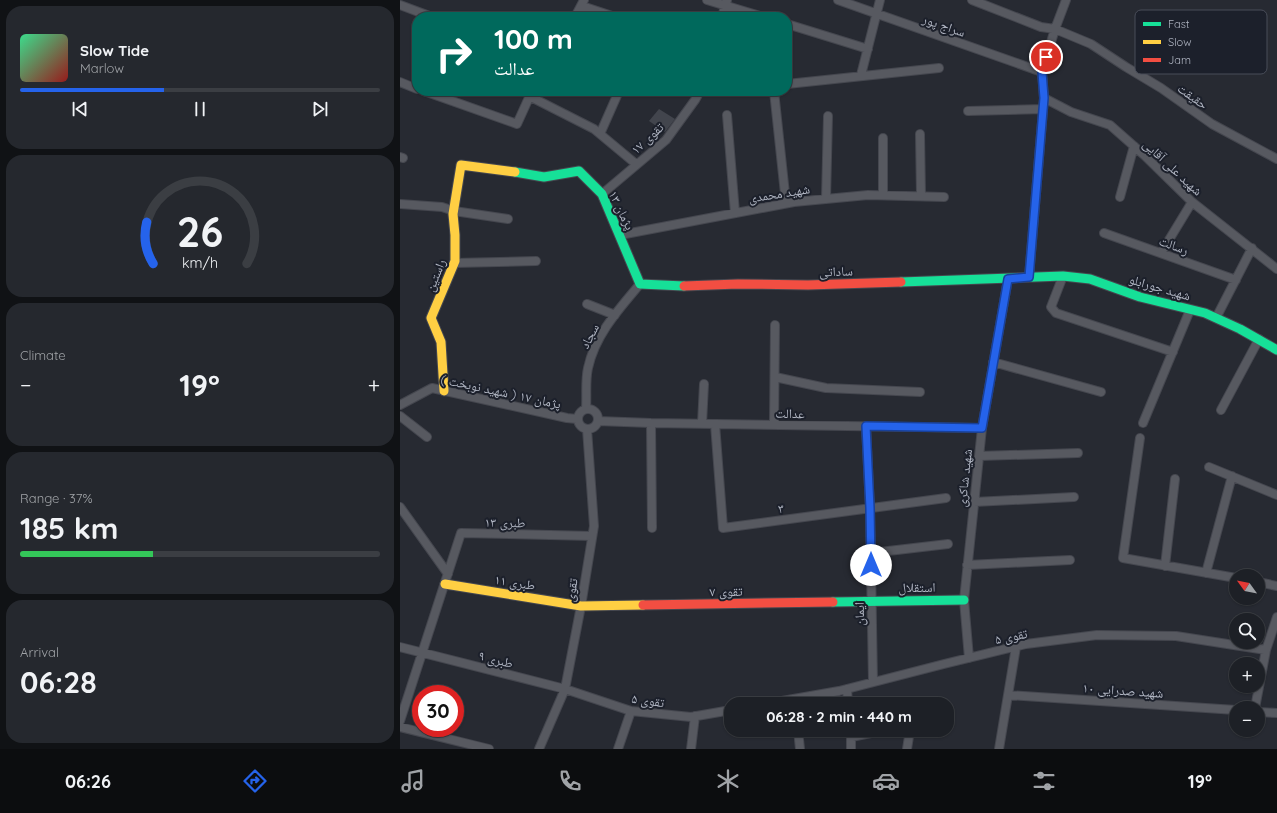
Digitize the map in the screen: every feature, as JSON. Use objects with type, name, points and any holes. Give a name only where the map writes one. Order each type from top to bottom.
[{"type":"street","points":[[707,0],[726,3],[750,12]]},
{"type":"street","name":"سراج پور","points":[[838,0],[1042,72]]},
{"type":"street","points":[[861,75],[880,0]]},
{"type":"street","name":"حقیقت","points":[[972,0],[1041,27],[1055,28],[1091,44],[1135,72]]},
{"type":"street","points":[[1029,277],[1044,98],[1042,72],[1055,28],[1066,0]]},
{"type":"street","points":[[578,12],[584,2],[605,12]]},
{"type":"street","points":[[400,5],[419,12]]},
{"type":"street","points":[[792,26],[868,49]]},
{"type":"street","points":[[792,83],[939,68]]},
{"type":"street","name":"حقیقت","points":[[1138,74],[1161,88],[1212,124],[1277,159]]},
{"type":"street","points":[[400,82],[412,86]]},
{"type":"street","points":[[438,96],[517,124],[530,96]]},
{"type":"street","points":[[535,96],[594,129],[636,164]]},
{"type":"street","points":[[600,134],[617,96]]},
{"type":"street","name":"تقوی ۱۷","points":[[602,194],[666,140],[697,96]]},
{"type":"street","points":[[775,96],[786,203]]},
{"type":"street","name":"شهید علی آقایی","points":[[1044,98],[1071,112],[1110,125],[1192,202],[1277,269]]},
{"type":"street","points":[[968,111],[1043,109]]},
{"type":"street","points":[[727,115],[735,213]]},
{"type":"street","points":[[826,198],[828,116]]},
{"type":"street","points":[[920,134],[920,196]]},
{"type":"street","points":[[883,138],[883,195]]},
{"type":"street","points":[[1120,197],[1134,146]]},
{"type":"street","name":"پژمان ۱۳","points":[[461,165],[544,177],[579,171],[602,194],[642,284]]},
{"type":"street","name":"راستین","points":[[444,391],[441,342],[431,318],[455,261],[454,211],[461,165]]},
{"type":"street","name":"شهید محمدی","points":[[620,235],[786,203],[826,198],[868,195],[944,197]]},
{"type":"street","points":[[1161,253],[1192,202]]},
{"type":"street","points":[[400,204],[442,207],[454,211],[508,219]]},
{"type":"street","name":"رسالت","points":[[1104,233],[1236,280]]},
{"type":"street","points":[[1216,318],[1252,248]]},
{"type":"street","points":[[454,264],[536,261]]},
{"type":"street","points":[[1063,276],[1051,307],[1056,313],[1173,352]]},
{"type":"street","name":"شهید جورابلو","points":[[1029,277],[1063,276],[1090,279],[1140,297],[1205,313],[1240,329],[1277,350]]},
{"type":"street","name":"ساداتی","points":[[642,284],[687,286],[738,284],[808,285],[1008,279],[1029,277]]},
{"type":"street","name":"شهید شاکری","points":[[969,658],[964,600],[967,565],[982,428],[1008,279]]},
{"type":"street","name":"سجاد","points":[[586,409],[588,369],[593,352],[602,334],[615,315],[642,284]]},
{"type":"street","points":[[587,304],[615,315]]},
{"type":"street","points":[[1143,423],[1190,310]]},
{"type":"street","points":[[774,425],[775,325]]},
{"type":"street","points":[[1221,410],[1258,339]]},
{"type":"street","points":[[993,362],[1102,392]]},
{"type":"street","points":[[775,377],[826,388],[920,392]]},
{"type":"street","points":[[702,424],[704,384]]},
{"type":"street","name":"پژمان ۱۷ ( شهید نوبخت )","points":[[400,405],[432,388],[577,419]]},
{"type":"street","points":[[586,409],[591,409],[595,412],[598,421],[592,428],[587,429],[579,424],[577,419],[579,414],[586,409]]},
{"type":"street","points":[[400,416],[427,438]]},
{"type":"street","name":"عدالت","points":[[598,421],[982,428]]},
{"type":"street","points":[[651,423],[652,528]]},
{"type":"street","name":"۳","points":[[715,424],[723,528],[946,498]]},
{"type":"street","name":"ایمان","points":[[866,426],[870,508],[873,682]]},
{"type":"street","name":"تقوی","points":[[539,749],[564,689],[581,606],[594,526],[587,429]]},
{"type":"street","points":[[1140,438],[1123,558],[1229,577]]},
{"type":"street","points":[[979,456],[1078,453]]},
{"type":"street","points":[[1209,467],[1277,495]]},
{"type":"street","points":[[1206,573],[1232,476]]},
{"type":"street","points":[[1165,566],[1175,480]]},
{"type":"street","points":[[974,502],[1074,497]]},
{"type":"street","points":[[400,507],[448,574],[400,721]]},
{"type":"street","points":[[400,519],[409,519]]},
{"type":"street","name":"طبری ۱۳","points":[[448,574],[461,533],[592,536]]},
{"type":"street","points":[[871,552],[948,544]]},
{"type":"street","points":[[967,565],[1070,560]]},
{"type":"street","points":[[1265,583],[1277,586]]},
{"type":"street","name":"طبری ۱۱","points":[[445,584],[581,606]]},
{"type":"street","name":"استقلال","points":[[871,601],[964,600]]},
{"type":"street","name":"تقوی ۷","points":[[581,606],[871,601]]},
{"type":"street","points":[[1256,701],[1266,650],[1277,617]]},
{"type":"street","name":"تقوی ۵","points":[[811,697],[1016,647],[1097,635],[1176,636],[1266,650]]},
{"type":"street","name":"طبری ۹","points":[[400,647],[564,689]]},
{"type":"street","points":[[1000,749],[1016,647]]},
{"type":"street","points":[[847,688],[848,697]]},
{"type":"street","name":"تقوی ۵","points":[[564,689],[631,710],[695,716],[724,711]]},
{"type":"street","name":"شهید صدرایی ۱۰","points":[[1008,695],[1229,710]]},
{"type":"street","points":[[618,749],[631,710]]},
{"type":"street","points":[[1265,712],[1277,713]]},
{"type":"street","points":[[691,749],[695,716]]},
{"type":"street","points":[[400,727],[489,749]]},
{"type":"street","points":[[799,737],[800,749]]},
{"type":"street","points":[[850,737],[851,749]]},
{"type":"street","points":[[907,749],[909,737]]},
{"type":"building","points":[[659,109],[675,119],[665,132],[649,121]]},
{"type":"traffic: fast","points":[[515,172],[544,177],[579,171],[602,194],[640,284],[684,286]]},
{"type":"traffic: fast","points":[[901,282],[1063,276],[1090,279],[1140,297],[1205,313],[1240,329],[1277,350]]},
{"type":"traffic: fast","points":[[833,602],[964,600]]},
{"type":"traffic: slow","points":[[444,391],[441,342],[431,318],[455,261],[453,214],[461,165],[515,172]]},
{"type":"traffic: slow","points":[[445,584],[581,606],[643,605]]},
{"type":"traffic: jam","points":[[684,286],[738,284],[808,285],[901,282]]},
{"type":"traffic: jam","points":[[643,605],[833,602]]},
{"type":"route","points":[[871,565],[866,426],[982,428],[1008,279],[1029,277],[1044,98],[1042,72],[1046,57]]}]
